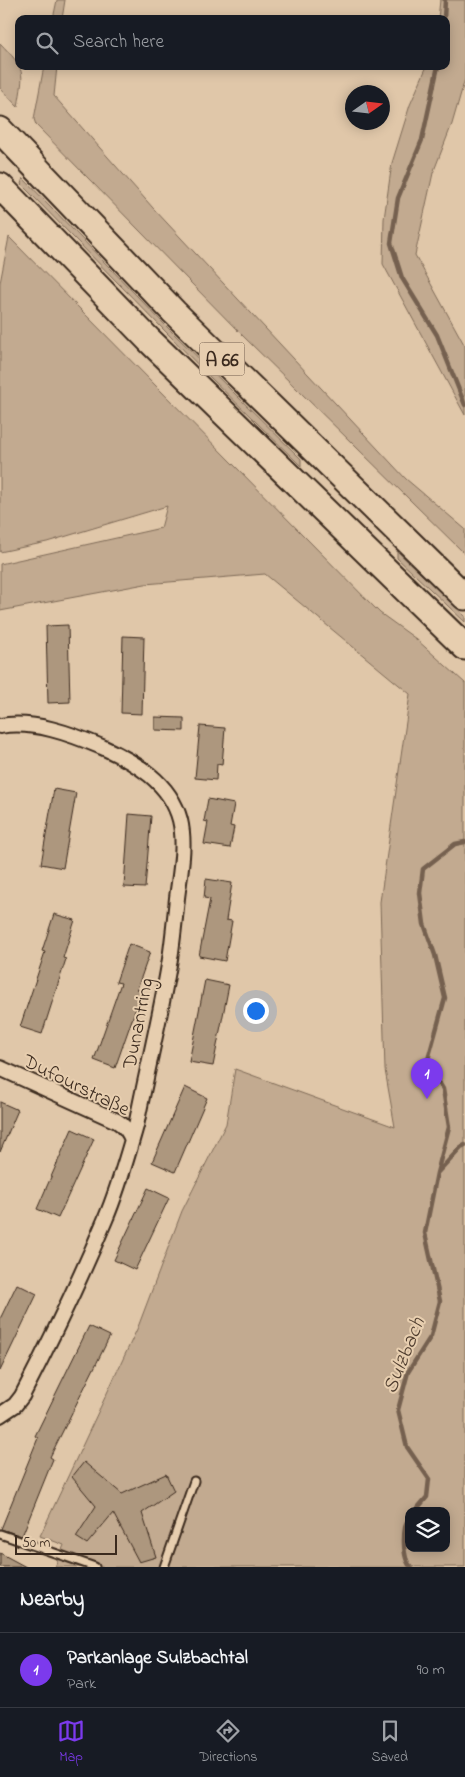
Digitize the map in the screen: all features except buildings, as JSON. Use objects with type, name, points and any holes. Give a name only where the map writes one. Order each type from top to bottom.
[{"type":"highway","name":"A 66","points":[[0,130],[174,312],[465,598]]},
{"type":"highway","name":"A 66","points":[[0,186],[149,340],[465,647]]},
{"type":"street","name":"Dunantring","points":[[0,726],[19,725],[44,728],[80,738],[125,758],[145,770],[155,779],[173,803],[180,819],[183,851],[170,958],[132,1140],[106,1218],[54,1333],[22,1396],[15,1406],[0,1415]]},
{"type":"street","name":"Dufourstraße","points":[[0,1068],[117,1121],[124,1125],[132,1140]]},
{"type":"lane","points":[[164,1567],[194,1481]]},
{"type":"lane","points":[[0,1534],[95,1567]]},
{"type":"shaded area","points":[[57,0],[65,0],[63,15],[54,15]]},
{"type":"shaded area","points":[[440,0],[465,0],[465,79],[452,124],[433,173],[415,255],[465,346],[465,415],[383,264],[384,219],[392,163],[410,105],[425,70],[450,70],[450,15],[438,15]]},
{"type":"shaded area","points":[[0,43],[15,59],[15,70],[21,71],[22,78],[18,107],[0,88]]},
{"type":"shaded area","points":[[43,70],[57,70],[54,96],[153,208],[406,479],[465,529],[465,554],[243,336],[36,125],[34,119]]},
{"type":"shaded area","points":[[23,178],[166,326],[301,459],[301,466],[210,377],[21,184]]},
{"type":"shaded area","points":[[9,237],[380,613],[416,639],[465,683],[465,1567],[55,1567],[64,1545],[40,1536],[138,1327],[182,1211],[226,1124],[235,1069],[395,1127],[385,1070],[380,902],[410,694],[265,574],[145,584],[0,611],[0,564],[161,528],[167,506],[47,542],[0,552],[0,283]]},
{"type":"shaded area","points":[[397,551],[465,616],[465,622],[397,558]]},
{"type":"waterway","name":"Sulzbach","points":[[444,15],[445,0]]},
{"type":"waterway","name":"Sulzbach","points":[[437,70],[422,140],[398,198],[391,243],[402,278],[437,335],[465,405]]},
{"type":"waterway","name":"Sulzbach","points":[[418,1507],[427,1497],[429,1479],[407,1447],[398,1410],[408,1372],[431,1336],[440,1301],[425,1233],[437,1173],[449,1127],[443,1089],[427,1063],[445,998],[435,955],[424,924],[420,893],[423,869],[455,844],[465,842]]},
{"type":"waterway","name":"Sulzbach","points":[[438,1172],[465,1145]]},
{"type":"waterway","name":"Sulzbach","points":[[405,1528],[405,1550]]},
{"type":"waterway","name":"Sulzbach","points":[[405,1552],[411,1567]]},
{"type":"place","name":"Parkanlage Sulzbachtal","points":[[427,1099]]}]
